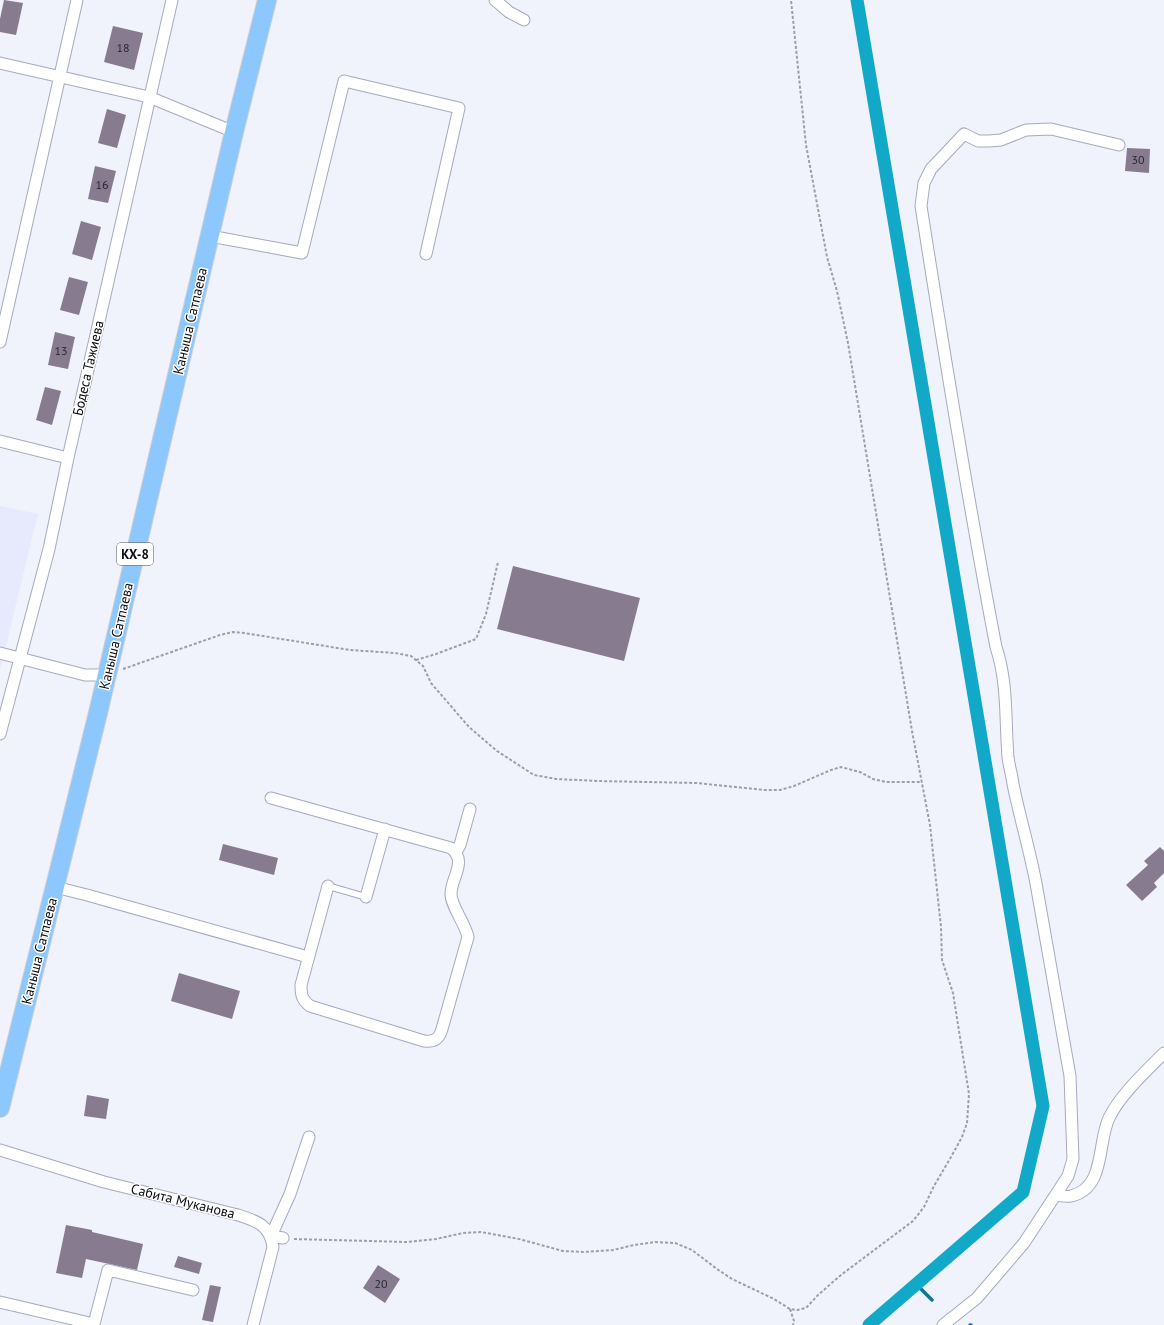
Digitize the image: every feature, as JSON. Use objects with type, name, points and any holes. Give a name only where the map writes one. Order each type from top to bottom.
[{"type":"main road","name":"Каныша Сатпаева","points":[[1,1101],[107,675],[234,132],[267,0]]},
{"type":"street","points":[[0,342],[77,0]]},
{"type":"street","name":"Бодеса Тажиева","points":[[0,734],[49,549],[68,458],[172,0]]},
{"type":"street","points":[[495,0],[509,12],[524,20]]},
{"type":"street","points":[[0,63],[149,97],[234,132]]},
{"type":"street","points":[[210,236],[302,253],[344,82],[459,108],[426,254]]},
{"type":"street","points":[[943,1325],[977,1298],[1024,1243],[1068,1176],[1073,1159],[1070,1076],[1032,862],[1020,816],[1008,758],[1004,686],[974,530],[921,206],[924,183],[931,169],[964,134],[978,141],[989,141],[1001,140],[1026,130],[1051,129],[1119,145]]},
{"type":"street","points":[[0,441],[68,458]]},
{"type":"street","points":[[0,653],[85,675],[107,675]]},
{"type":"street","points":[[271,798],[451,848],[456,852],[459,864],[452,889],[452,900],[466,927],[468,937],[442,1029],[438,1038],[434,1041],[424,1041],[310,1006],[304,1002],[301,992],[308,958],[328,886]]},
{"type":"street","points":[[456,852],[460,845],[470,809]]},
{"type":"street","points":[[366,896],[385,829]]},
{"type":"street","points":[[55,886],[308,958]]},
{"type":"street","points":[[1056,1195],[1070,1196],[1084,1191],[1090,1184],[1096,1174],[1108,1120],[1116,1106],[1147,1069],[1164,1053]]},
{"type":"street","points":[[254,1325],[272,1253],[273,1247],[271,1236],[290,1194],[309,1137]]},
{"type":"street","name":"Сабита Муканова","points":[[0,1150],[104,1182],[238,1215],[257,1222],[267,1230],[271,1236]]},
{"type":"street","points":[[271,1236],[283,1238]]},
{"type":"street","points":[[0,1302],[94,1324],[108,1270],[193,1290]]},
{"type":"lane","points":[[328,886],[366,896]]},
{"type":"path","points":[[283,1238],[406,1242],[436,1239],[463,1233],[481,1232],[519,1239],[563,1251],[584,1252],[613,1250],[655,1242],[675,1243],[692,1250],[717,1270],[732,1279],[774,1299],[790,1309],[797,1310],[806,1308],[818,1295],[841,1275],[913,1221],[924,1206],[962,1137],[967,1123],[969,1094],[953,994],[942,960],[941,927],[930,825],[867,463],[848,343],[837,290],[827,257],[806,145],[791,0]]},
{"type":"path","points":[[416,660],[436,654],[476,638],[486,614],[498,562]]},
{"type":"path","points":[[107,675],[208,639],[233,632],[244,632],[350,650],[395,653],[411,656],[423,666],[431,683],[469,727],[497,751],[534,775],[556,779],[696,783],[765,790],[780,790],[794,786],[840,767],[860,772],[873,779],[886,782],[922,782]]},
{"type":"path","points":[[790,1309],[794,1321],[793,1325]]},
{"type":"shaded area","points":[[0,506],[38,514],[0,670]]},
{"type":"building","points":[[4,0],[23,3],[16,35],[0,32],[0,19]]},
{"type":"building","points":[[113,26],[143,33],[134,70],[104,62]]},
{"type":"building","points":[[107,109],[126,115],[117,148],[98,143]]},
{"type":"building","points":[[1127,148],[1150,149],[1149,173],[1125,171]]},
{"type":"building","points":[[95,166],[116,171],[108,203],[88,199]]},
{"type":"building","points":[[81,221],[101,227],[92,260],[72,254]]},
{"type":"building","points":[[69,277],[88,282],[79,315],[60,310]]},
{"type":"building","points":[[55,332],[75,337],[68,369],[48,365]]},
{"type":"building","points":[[45,387],[61,391],[52,425],[36,420]]},
{"type":"building","points":[[513,566],[640,598],[624,661],[497,629]]},
{"type":"building","points":[[223,844],[278,858],[274,875],[219,860]]},
{"type":"building","points":[[1160,847],[1164,851],[1164,873],[1154,883],[1157,887],[1142,901],[1126,885],[1148,865],[1144,861]]},
{"type":"building","points":[[179,973],[240,991],[232,1019],[171,1001]]},
{"type":"building","points":[[87,1095],[109,1099],[106,1119],[84,1116]]},
{"type":"building","points":[[66,1225],[92,1230],[92,1232],[143,1244],[137,1270],[86,1259],[82,1278],[56,1273]]},
{"type":"building","points":[[178,1256],[202,1263],[199,1274],[174,1267]]},
{"type":"building","points":[[378,1265],[400,1279],[385,1303],[363,1288]]},
{"type":"building","points":[[210,1285],[221,1287],[213,1322],[202,1320]]},
{"type":"waterway","points":[[857,0],[1043,1106],[1023,1192],[869,1325]]},
{"type":"waterway","points":[[916,1284],[932,1300]]}]
